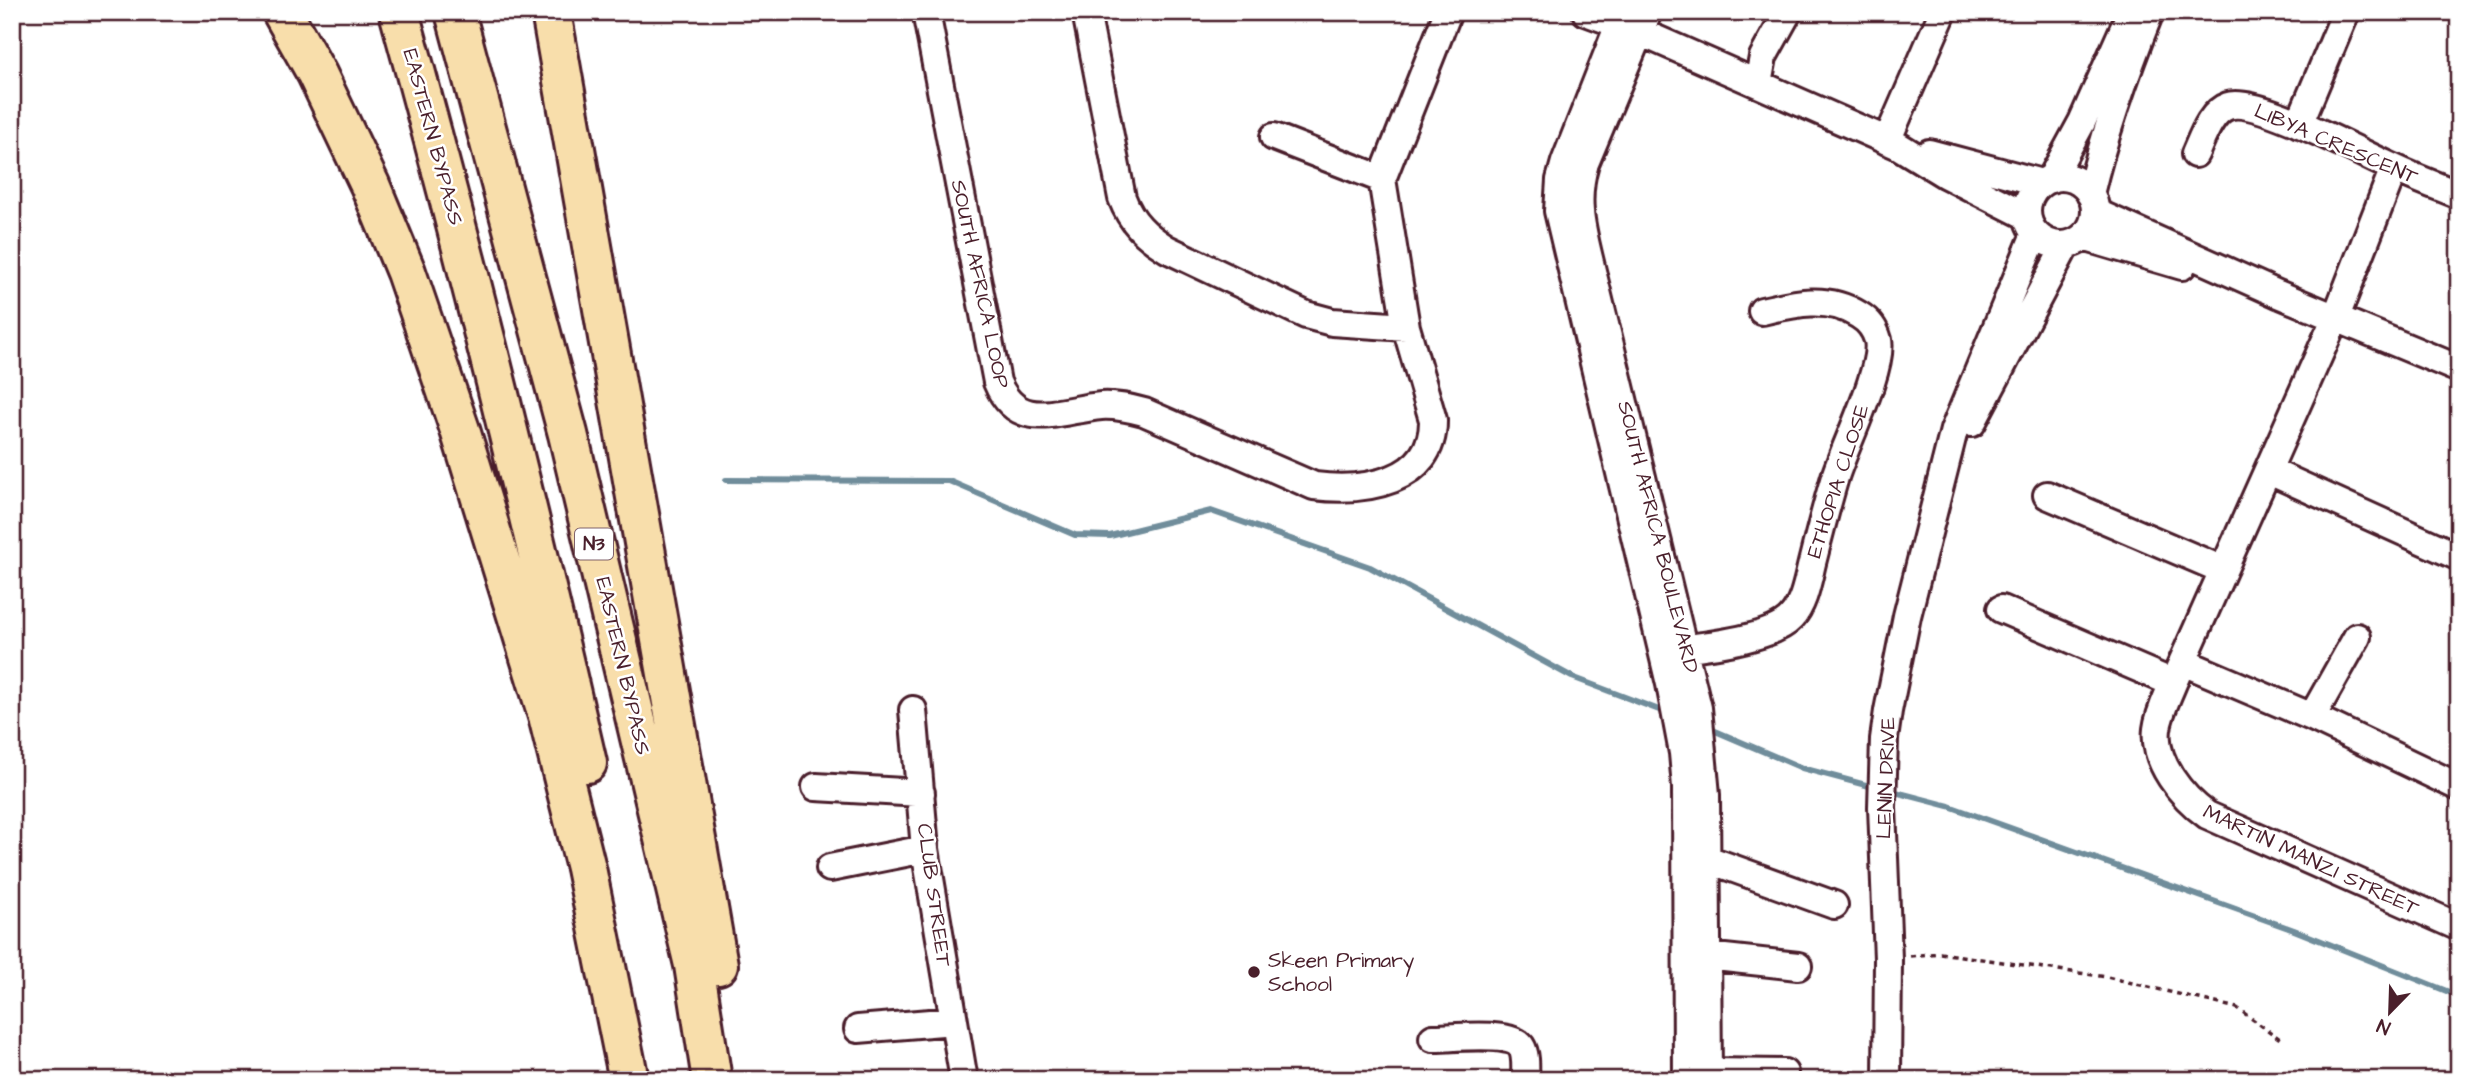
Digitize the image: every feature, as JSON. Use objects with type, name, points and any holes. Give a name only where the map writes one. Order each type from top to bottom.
[{"type":"highway","points":[[282,12],[317,74],[370,185],[406,272],[460,430],[548,716],[586,868],[629,1080]]},
{"type":"highway","name":"EASTERN BYPASS","points":[[399,12],[451,198],[520,471],[633,966],[656,1080]]},
{"type":"highway","name":"EASTERN BYPASS","points":[[454,12],[571,448],[694,965],[712,1080]]},
{"type":"highway","points":[[551,12],[738,1080]]},
{"type":"street","name":"SOUTH AFRICA LOOP","points":[[926,12],[997,382],[1003,397],[1012,407],[1025,414],[1040,415],[1101,406],[1123,406],[1144,412],[1314,486],[1335,489],[1368,485],[1403,475],[1419,464],[1430,448],[1433,420],[1406,327],[1382,179]]},
{"type":"street","points":[[1086,12],[1122,198],[1127,213],[1137,226],[1167,249],[1306,315],[1332,322],[1406,327]]},
{"type":"street","points":[[1274,137],[1382,179],[1448,12]]},
{"type":"street","points":[[1586,12],[1632,20],[1758,84],[1892,143],[2031,225],[2044,241],[2055,245],[2074,241],[2278,294]]},
{"type":"street","points":[[1758,84],[1763,57],[1788,12]]},
{"type":"street","points":[[1892,143],[1943,12]]},
{"type":"street","points":[[1939,482],[1954,430],[2031,225],[2030,197],[2047,181],[2082,122],[2131,12]]},
{"type":"street","points":[[1939,482],[2048,283],[2074,241],[2089,230],[2092,203],[2113,108],[2150,12]]},
{"type":"street","points":[[2299,124],[2346,12]]},
{"type":"street","name":"SOUTH AFRICA BOULEVARD","points":[[1632,20],[1616,85],[1585,163],[1578,188],[1578,202],[1670,653],[1686,787],[1701,1077]]},
{"type":"street","name":"LIBYA CRESCENT","points":[[2195,154],[2217,114],[2228,106],[2240,105],[2299,124],[2459,195]]},
{"type":"street","points":[[1892,143],[2047,181],[2062,177],[2073,180],[2092,203],[2278,294],[2459,369]]},
{"type":"street","name":"MARTIN MANZI STREET","points":[[2394,168],[2336,317],[2159,716],[2157,733],[2166,768],[2179,791],[2207,815],[2459,927]]},
{"type":"street","name":"ETHOPIA CLOSE","points":[[1670,653],[1766,633],[1791,619],[1807,586],[1836,476],[1876,368],[1878,342],[1874,330],[1865,319],[1848,309],[1812,301],[1762,311]]},
{"type":"street","points":[[2269,471],[2459,557]]},
{"type":"street","name":"LENIN DRIVE","points":[[1887,1080],[1888,958],[1882,774],[1884,740],[1893,684],[1939,482]]},
{"type":"street","points":[[2047,495],[2223,570]]},
{"type":"street","points":[[2001,609],[2312,718],[2459,787]]},
{"type":"street","points":[[2312,718],[2357,637]]},
{"type":"street","name":"SOUTH AFRICA BOULEVARD","points":[[1670,653],[1693,681],[1705,772],[1706,956],[1701,1077]]},
{"type":"street","name":"CLUB STREET","points":[[913,710],[925,849],[964,1080]]},
{"type":"street","points":[[816,787],[921,793]]},
{"type":"street","points":[[830,868],[925,849]]},
{"type":"street","points":[[1707,859],[1834,905]]},
{"type":"street","points":[[1706,956],[1798,966]]},
{"type":"street","points":[[858,1029],[954,1021]]},
{"type":"street","points":[[1433,1038],[1507,1038],[1518,1042],[1525,1053],[1525,1080]]},
{"type":"street","points":[[1701,1077],[1784,1073]]},
{"type":"path","points":[[1888,958],[1940,953],[2107,977],[2237,1008],[2280,1039]]},
{"type":"waterway","points":[[726,480],[949,481],[1075,535],[1110,536],[1211,511],[1370,567],[1572,677],[1667,713]]},
{"type":"waterway","points":[[1706,727],[1802,768],[1877,788]]},
{"type":"waterway","points":[[1888,790],[1949,806],[2294,930],[2459,996]]},
{"type":"place","name":"Skeen Primary School","points":[[1254,972]]}]
